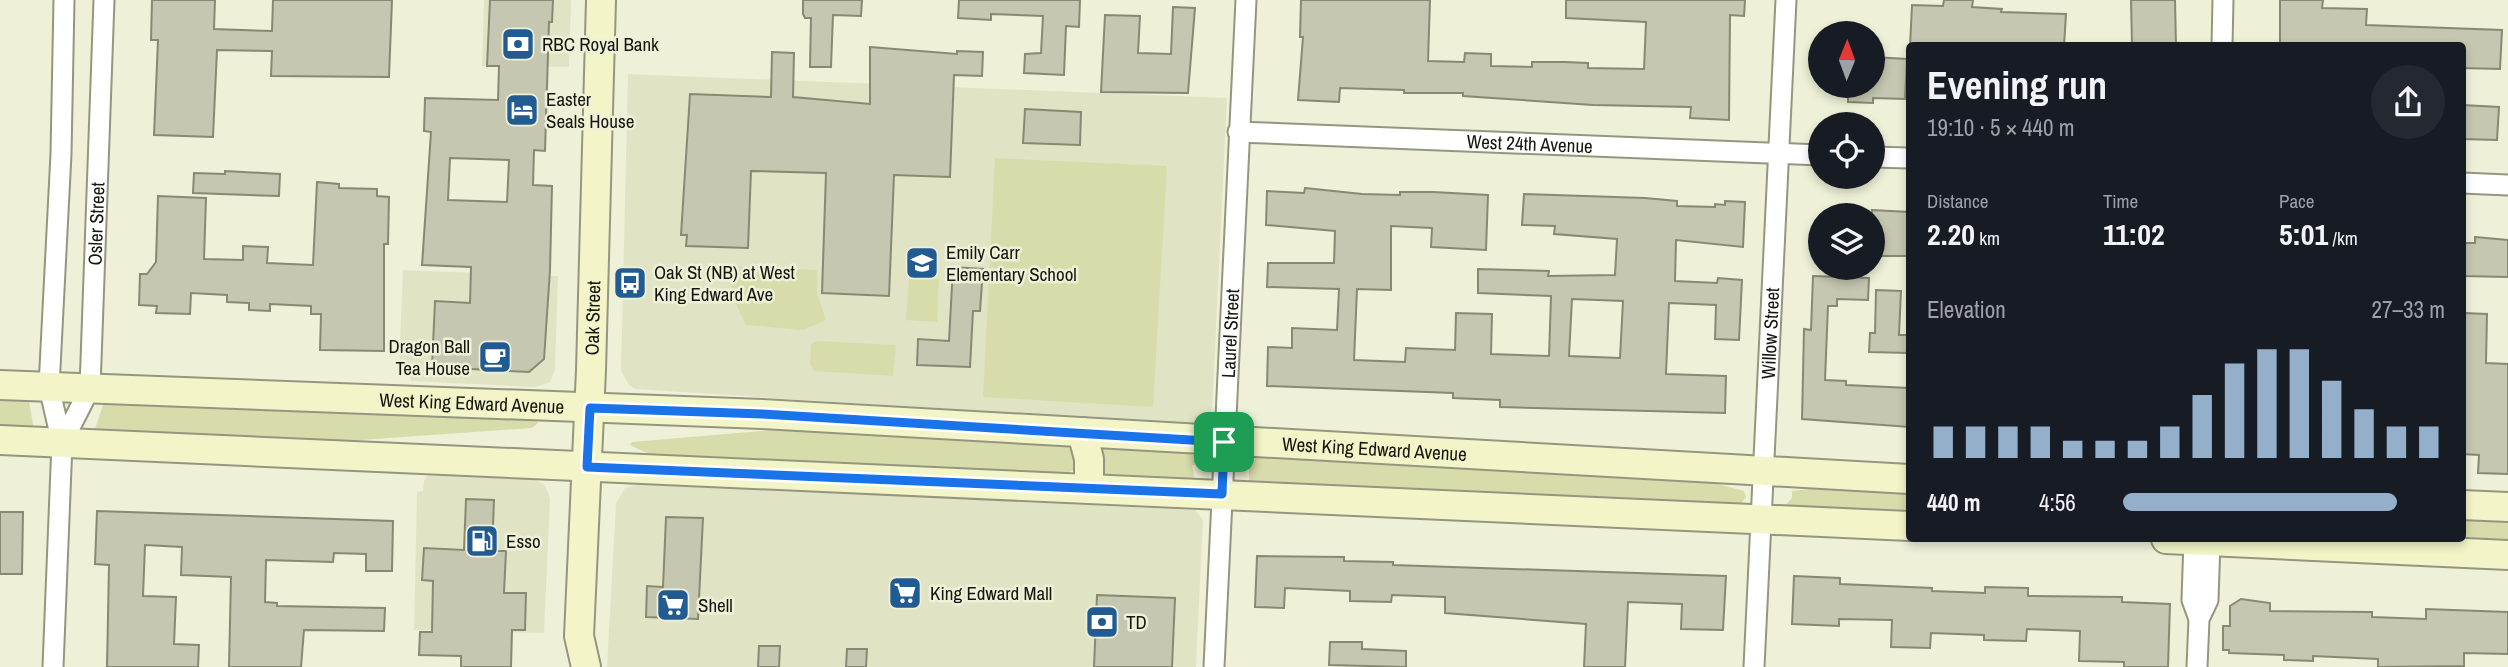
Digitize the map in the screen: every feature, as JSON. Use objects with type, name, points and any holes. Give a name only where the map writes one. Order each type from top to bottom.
[{"type":"main road","name":"Oak Street","points":[[586,667],[579,636],[590,408],[601,0]]},
{"type":"main road","name":"West King Edward Avenue","points":[[0,385],[590,408],[1082,432],[1906,479]]},
{"type":"main road","points":[[1082,432],[1088,459],[1089,488]]},
{"type":"main road","points":[[0,440],[1906,526]]},
{"type":"main road","points":[[2466,505],[2508,507]]},
{"type":"main road","points":[[2232,542],[2508,555]]},
{"type":"main road","name":"Oak Street","points":[[567,667],[579,636]]},
{"type":"street","name":"Osler Street","points":[[53,667],[62,443],[49,387],[61,154],[64,0]]},
{"type":"street","name":"Osler Street","points":[[62,443],[90,388],[104,0]]},
{"type":"street","name":"Laurel Street","points":[[1214,667],[1246,0]]},
{"type":"street","name":"Willow Street","points":[[1754,667],[1786,0]]},
{"type":"street","points":[[2222,42],[2223,0]]},
{"type":"street","name":"West 24th Avenue","points":[[1238,132],[1808,155]]},
{"type":"street","points":[[1885,157],[1906,158]]},
{"type":"street","points":[[2466,183],[2508,185]]},
{"type":"street","points":[[2191,542],[2208,600],[2199,620],[2197,667]]},
{"type":"shaded area","name":"RBC Royal Bank","points":[[484,0],[571,0],[569,67],[482,66]]},
{"type":"shaded area","name":"Emily Carr Elementary School","points":[[628,74],[1227,98],[1212,414],[1199,425],[1192,425],[635,389],[629,385],[621,371]]},
{"type":"shaded area","points":[[995,158],[1167,166],[1153,407],[983,397]]},
{"type":"shaded area","points":[[732,266],[817,270],[817,294],[826,320],[803,330],[746,325],[731,294]]},
{"type":"shaded area","points":[[403,270],[558,276],[555,370],[550,382],[536,387],[411,381],[407,367],[399,366]]},
{"type":"shaded area","points":[[909,276],[939,279],[937,322],[906,320]]},
{"type":"shaded area","points":[[817,341],[896,345],[893,376],[815,371],[810,365],[811,344]]},
{"type":"shaded area","points":[[0,395],[28,396],[34,430],[0,429]]},
{"type":"shaded area","points":[[105,399],[536,419],[538,423],[532,428],[332,442],[97,431],[95,429]]},
{"type":"shaded area","points":[[795,428],[1062,443],[1076,452],[1075,470],[1063,474],[675,457],[649,454],[630,445],[632,442]]},
{"type":"shaded area","points":[[1096,445],[1171,448],[1196,456],[1196,465],[1192,465],[1195,480],[1103,475]]},
{"type":"shaded area","points":[[1278,455],[1710,482],[1744,491],[1746,497],[1739,506],[1731,506],[1249,482],[1249,459]]},
{"type":"shaded area","points":[[428,475],[534,479],[545,485],[550,499],[544,633],[414,630],[417,492],[423,491]]},
{"type":"shaded area","name":"King Edward Mall","points":[[639,484],[1195,510],[1203,520],[1196,667],[607,667],[616,503],[625,488]]},
{"type":"shaded area","points":[[1809,489],[1906,492],[1906,514],[1784,507],[1792,498],[1792,491]]},
{"type":"shaded area","points":[[2466,517],[2508,519],[2508,541],[2466,539]]},
{"type":"building","points":[[152,0],[215,0],[214,29],[272,31],[273,0],[392,0],[389,77],[271,76],[272,51],[217,50],[213,137],[154,135],[158,40],[151,40]]},
{"type":"building","points":[[490,0],[553,0],[552,22],[549,22],[545,151],[534,150],[533,185],[552,186],[550,270],[544,359],[529,372],[432,367],[435,301],[470,303],[471,267],[422,265],[431,132],[424,131],[425,98],[498,100],[499,66],[487,66]],"holes":[[[450,158],[509,160],[507,202],[448,200]]]},
{"type":"building","points":[[803,0],[862,0],[861,16],[833,15],[831,67],[810,67],[811,18],[805,18],[803,14]]},
{"type":"building","points":[[959,0],[1080,0],[1079,27],[1066,26],[1064,75],[1024,73],[1025,54],[1041,53],[1043,16],[991,14],[991,20],[958,18]]},
{"type":"building","points":[[1301,0],[1430,0],[1428,61],[1464,62],[1465,53],[1491,54],[1491,66],[1532,67],[1532,62],[1565,62],[1588,63],[1588,68],[1644,69],[1646,22],[1566,18],[1566,0],[1745,0],[1744,16],[1730,15],[1729,120],[1690,118],[1691,107],[1593,105],[1463,96],[1463,93],[1404,93],[1404,90],[1340,88],[1339,102],[1298,100],[1303,37],[1300,37]]},
{"type":"building","points":[[1944,0],[1973,0],[1972,7],[2002,9],[2001,12],[2066,14],[2064,42],[1910,42],[1912,5],[1943,6]]},
{"type":"building","points":[[2131,0],[2175,0],[2176,42],[2132,42]]},
{"type":"building","points":[[2280,0],[2323,0],[2322,8],[2367,9],[2366,25],[2502,30],[2500,69],[2466,68],[2466,42],[2280,42]]},
{"type":"building","points":[[1173,7],[1195,8],[1188,93],[1101,92],[1105,15],[1140,16],[1138,53],[1171,54]]},
{"type":"building","points":[[870,47],[957,54],[957,51],[983,52],[982,76],[954,75],[950,177],[894,175],[889,296],[822,293],[826,173],[751,171],[748,248],[686,246],[687,235],[681,235],[690,94],[771,97],[772,52],[794,53],[793,97],[870,104]]},
{"type":"building","points":[[1885,58],[1906,59],[1905,99],[1873,98],[1885,98]]},
{"type":"building","points":[[1848,98],[1873,98],[1873,103],[1848,102]]},
{"type":"building","points":[[2466,105],[2499,107],[2497,140],[2466,139]]},
{"type":"building","points":[[1025,109],[1081,112],[1080,145],[1023,143]]},
{"type":"building","points":[[225,171],[280,174],[279,196],[193,193],[194,173],[225,174]]},
{"type":"building","points":[[317,182],[339,184],[339,188],[377,189],[377,196],[389,197],[388,244],[384,244],[384,351],[320,350],[321,314],[311,314],[311,306],[270,304],[270,311],[249,310],[249,303],[227,302],[227,295],[191,293],[190,314],[156,313],[157,306],[139,305],[140,274],[147,274],[156,262],[158,196],[206,198],[204,259],[243,260],[243,246],[268,247],[267,263],[313,265]]},
{"type":"building","points":[[1305,188],[1362,194],[1433,192],[1488,195],[1486,250],[1431,247],[1432,228],[1391,226],[1391,290],[1357,289],[1354,360],[1405,362],[1406,348],[1455,350],[1456,313],[1492,314],[1491,354],[1549,356],[1551,296],[1478,293],[1478,269],[1549,271],[1548,276],[1615,275],[1617,239],[1554,234],[1555,226],[1522,225],[1524,194],[1645,198],[1677,201],[1677,206],[1715,207],[1715,204],[1725,205],[1725,201],[1745,202],[1743,247],[1676,240],[1675,281],[1717,283],[1718,278],[1742,280],[1739,340],[1715,339],[1716,305],[1669,303],[1666,374],[1726,376],[1725,413],[1500,407],[1500,400],[1453,398],[1453,393],[1267,386],[1268,347],[1292,348],[1292,328],[1337,330],[1339,289],[1267,287],[1268,263],[1334,263],[1335,231],[1266,225],[1267,191],[1304,193]],"holes":[[[1572,299],[1623,301],[1620,358],[1569,356]]]},
{"type":"building","points":[[1885,211],[1906,212],[1906,256],[1885,256]]},
{"type":"building","points":[[2475,237],[2508,240],[2508,277],[2466,276],[2466,243],[2475,243]]},
{"type":"building","points":[[953,267],[983,269],[980,311],[973,311],[970,367],[917,365],[918,339],[949,341]]},
{"type":"building","points":[[1813,280],[1869,280],[1868,300],[1837,299],[1837,306],[1828,306],[1825,380],[1846,381],[1846,385],[1906,388],[1906,427],[1802,419],[1804,329],[1811,330]]},
{"type":"building","points":[[1876,290],[1901,291],[1899,335],[1906,335],[1906,353],[1869,352],[1870,333],[1875,333]]},
{"type":"building","points":[[2466,313],[2487,314],[2486,363],[2508,364],[2508,474],[2478,473],[2479,455],[2466,454]]},
{"type":"building","points":[[466,499],[494,500],[492,551],[506,551],[504,593],[526,593],[525,630],[512,630],[511,667],[461,667],[461,656],[419,655],[420,632],[432,632],[433,581],[422,580],[424,548],[464,550]]},
{"type":"building","points":[[97,511],[393,521],[392,571],[366,571],[366,554],[334,553],[333,562],[266,560],[265,602],[277,603],[277,606],[385,608],[384,631],[304,630],[301,667],[229,667],[231,577],[181,575],[182,547],[145,545],[143,596],[176,597],[174,644],[199,645],[198,667],[107,667],[109,565],[95,564]]},
{"type":"building","points":[[0,512],[23,512],[22,574],[0,574]]},
{"type":"building","points":[[666,517],[703,518],[698,619],[646,617],[647,586],[663,587]]},
{"type":"building","points":[[1257,556],[1344,557],[1344,561],[1393,562],[1393,565],[1726,576],[1723,630],[1681,629],[1682,604],[1628,602],[1625,667],[1584,667],[1586,624],[1445,613],[1445,597],[1392,595],[1391,602],[1350,601],[1350,591],[1285,588],[1284,608],[1255,607]]},
{"type":"building","points":[[1794,576],[1840,578],[1840,584],[1932,588],[1932,591],[1985,593],[1985,587],[2028,588],[2028,596],[2122,597],[2122,602],[2170,604],[2168,667],[2124,667],[2124,662],[2079,661],[2080,631],[2027,629],[2026,641],[1984,640],[1984,635],[1931,633],[1930,648],[1891,647],[1892,620],[1839,619],[1839,626],[1792,624]]},
{"type":"building","points":[[1097,595],[1175,598],[1172,667],[1094,667]]},
{"type":"building","points":[[2241,599],[2270,603],[2270,611],[2372,612],[2372,617],[2426,619],[2426,609],[2508,612],[2508,654],[2464,653],[2464,666],[2378,667],[2378,659],[2313,656],[2313,661],[2284,660],[2284,655],[2229,653],[2229,650],[2223,650],[2223,626],[2230,626],[2230,606]]},
{"type":"building","points":[[1330,642],[1362,642],[1362,649],[1406,651],[1406,667],[1329,665]]},
{"type":"building","points":[[759,646],[780,646],[779,667],[758,667]]},
{"type":"building","points":[[847,649],[867,649],[866,667],[846,667]]},
{"type":"place","name":"RBC Royal Bank","points":[[518,44]]},
{"type":"place","name":"Easter Seals House","points":[[522,110]]},
{"type":"place","name":"Emily Carr Elementary School","points":[[922,263]]},
{"type":"place","name":"Oak St (NB) at West King Edward Ave","points":[[630,283]]},
{"type":"place","name":"Dragon Ball Tea House","points":[[495,357]]},
{"type":"place","name":"Esso","points":[[482,541]]},
{"type":"place","name":"King Edward Mall","points":[[905,593]]},
{"type":"place","name":"Shell","points":[[673,605]]},
{"type":"place","name":"TD","points":[[1102,622]]},
{"type":"route","points":[[590,408],[762,414],[1224,442],[1222,494],[587,467],[590,408]]}]
